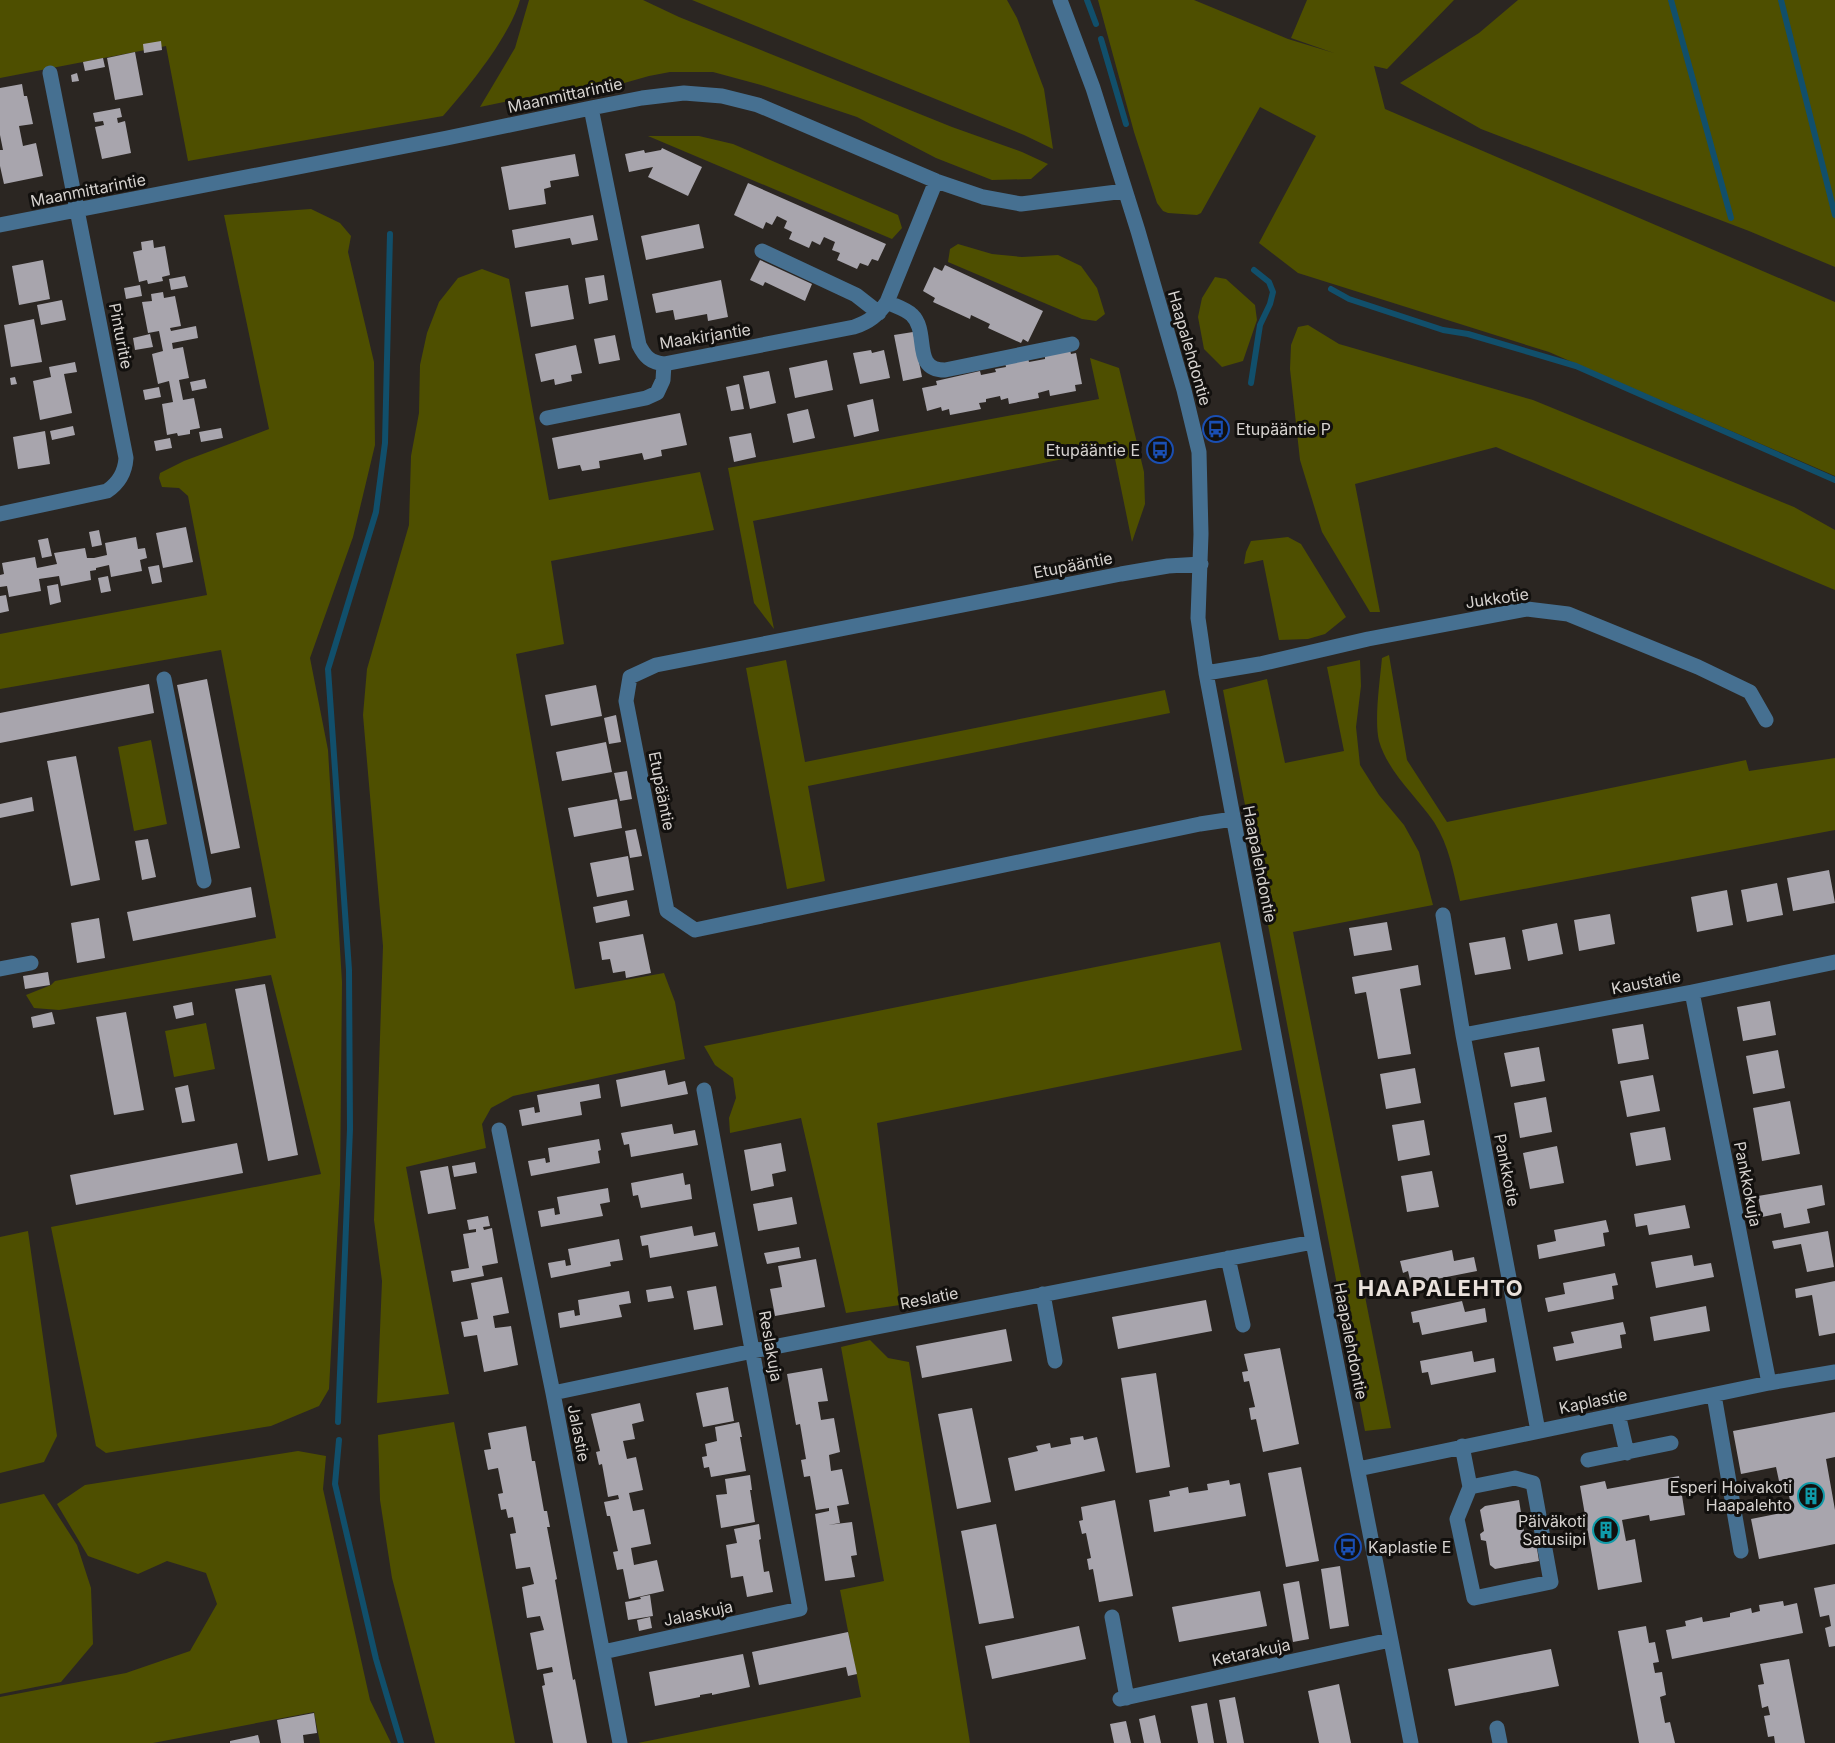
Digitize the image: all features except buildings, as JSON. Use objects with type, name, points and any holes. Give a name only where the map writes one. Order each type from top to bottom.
[{"type":"street","name":"Haapalehdontie","points":[[1060,0],[1093,88],[1125,191],[1184,390],[1199,452],[1201,564],[1198,618],[1206,673],[1313,1242],[1411,1743]]},
{"type":"street","name":"Pinturitie","points":[[0,514],[100,494],[115,486],[124,472],[126,458],[50,73]]},
{"type":"street","name":"Maanmittarintie","points":[[0,225],[642,98],[684,93],[722,96],[758,105],[936,181],[983,197],[1021,204],[1125,191]]},
{"type":"street","name":"Maakirjantie","points":[[591,108],[639,345],[644,355],[653,362],[664,364],[854,327],[867,322],[883,307]]},
{"type":"street","points":[[883,307],[936,181]]},
{"type":"street","points":[[762,251],[883,307],[913,315],[918,324],[925,359],[929,367],[937,370],[1072,344]]},
{"type":"street","points":[[547,418],[646,398],[657,393],[663,380],[664,364]]},
{"type":"street","name":"Etupääntie","points":[[1201,564],[1168,566],[1121,574],[656,665],[630,677],[626,701],[667,911],[695,930],[1233,819]]},
{"type":"street","name":"Jukkotie","points":[[1206,673],[1527,609],[1568,614],[1698,667],[1750,693],[1766,720]]},
{"type":"street","points":[[164,679],[204,881]]},
{"type":"street","name":"Pankkotie","points":[[1443,915],[1463,1035],[1538,1431]]},
{"type":"street","name":"Kaustatie","points":[[1463,1035],[1692,992],[1835,962]]},
{"type":"street","points":[[0,969],[31,963]]},
{"type":"street","name":"Pankkokuja","points":[[1692,992],[1769,1383]]},
{"type":"street","name":"Reslakuja","points":[[704,1090],[800,1610]]},
{"type":"street","name":"Jalastie","points":[[500,1130],[620,1743]]},
{"type":"street","name":"Reslatie","points":[[553,1393],[753,1351],[1313,1242]]},
{"type":"street","points":[[1228,1258],[1243,1324]]},
{"type":"street","points":[[1043,1294],[1055,1361]]},
{"type":"street","name":"Kaplastie","points":[[1358,1469],[1769,1383],[1835,1372]]},
{"type":"street","points":[[1714,1395],[1741,1551]]},
{"type":"street","points":[[1618,1414],[1627,1452]]},
{"type":"street","points":[[1588,1461],[1671,1443]]},
{"type":"street","points":[[1462,1446],[1470,1487],[1457,1519],[1474,1598],[1551,1582],[1533,1483],[1515,1478],[1470,1487]]},
{"type":"street","name":"Jalaskuja","points":[[603,1652],[800,1610]]},
{"type":"street","name":"Ketarakuja","points":[[1112,1617],[1124,1698],[1390,1640]]},
{"type":"shaded area","points":[[0,0],[520,0],[498,45],[443,116],[188,161],[166,46],[0,78]]},
{"type":"shaded area","points":[[529,0],[643,0],[679,17],[1048,164],[1031,179],[992,180],[936,158],[857,117],[761,85],[713,72],[670,72],[603,89],[572,88],[480,107],[515,48]]},
{"type":"shaded area","points":[[692,0],[1007,0],[1017,18],[1044,89],[1053,149],[1024,135]]},
{"type":"shaded area","points":[[1098,0],[1194,0],[1288,39],[1334,53],[1291,38],[1307,0],[1454,0],[1387,69],[1374,66],[1385,109],[1835,302],[1835,476],[1549,352],[1298,273],[1259,243],[1316,136],[1260,107],[1201,213],[1197,215],[1163,211],[1157,203],[1134,132]]},
{"type":"shaded area","points":[[1518,0],[1835,0],[1835,267],[1749,231],[1481,129],[1400,83],[1479,33]]},
{"type":"shaded area","points":[[648,136],[699,136],[733,144],[898,215],[902,228],[892,239]]},
{"type":"shaded area","points":[[311,209],[340,223],[351,236],[348,252],[374,362],[375,445],[353,537],[310,658],[328,750],[342,982],[340,1185],[329,1389],[319,1406],[271,1426],[106,1453],[96,1446],[51,1227],[321,1174],[271,975],[59,1010],[34,1008],[26,995],[51,985],[55,981],[276,938],[221,650],[0,689],[0,634],[207,595],[188,496],[179,488],[162,487],[160,473],[184,461],[269,429],[224,215]]},
{"type":"shaded area","points":[[958,244],[992,254],[1022,257],[1058,255],[1081,266],[1097,288],[1105,314],[1096,321],[1082,319],[948,262],[950,249]]},
{"type":"shaded area","points":[[482,269],[509,279],[549,500],[700,472],[714,530],[551,561],[564,644],[516,654],[575,989],[664,973],[675,1002],[685,1059],[513,1096],[491,1108],[482,1124],[486,1148],[406,1167],[449,1394],[377,1403],[382,1281],[374,1220],[383,946],[363,715],[367,669],[409,525],[411,456],[419,413],[420,365],[427,333],[439,302],[458,278]]},
{"type":"shaded area","points":[[1215,277],[1226,279],[1255,305],[1257,320],[1243,361],[1222,367],[1204,349],[1198,317],[1202,298]]},
{"type":"shaded area","points":[[1308,325],[1339,344],[1533,400],[1794,507],[1835,530],[1835,590],[1496,447],[1355,484],[1380,612],[1370,612],[1322,532],[1300,460],[1290,369],[1291,345],[1298,327]]},
{"type":"shaded area","points":[[1090,358],[1119,368],[1144,472],[1145,504],[1132,542],[1113,449],[753,521],[774,629],[754,603],[728,468],[1099,399]]},
{"type":"shaded area","points":[[1288,537],[1301,544],[1346,617],[1325,634],[1308,639],[1279,640],[1263,560],[1244,564],[1251,541]]},
{"type":"shaded area","points":[[1389,655],[1407,760],[1447,822],[1746,760],[1749,771],[1835,758],[1835,830],[1460,901],[1444,840],[1427,812],[1389,763],[1379,741],[1377,711],[1382,658]]},
{"type":"shaded area","points":[[786,660],[805,762],[1165,690],[1170,713],[808,786],[825,881],[787,889],[746,668]]},
{"type":"shaded area","points":[[1360,660],[1361,686],[1356,727],[1360,765],[1379,795],[1404,825],[1419,852],[1433,905],[1293,932],[1391,1428],[1365,1431],[1223,690],[1267,679],[1285,763],[1344,751],[1327,667]]},
{"type":"shaded area","points":[[151,740],[167,824],[134,831],[118,747]]},
{"type":"shaded area","points":[[1220,942],[1242,1050],[877,1123],[900,1305],[846,1313],[801,1118],[730,1133],[729,1118],[736,1098],[733,1078],[715,1065],[704,1046]]},
{"type":"shaded area","points":[[206,1023],[215,1069],[174,1077],[165,1031]]},
{"type":"shaded area","points":[[28,1231],[57,1436],[44,1462],[0,1473],[0,1237]]},
{"type":"shaded area","points":[[870,1340],[888,1358],[909,1362],[970,1743],[638,1743],[861,1697],[840,1590],[884,1581],[841,1347]]},
{"type":"shaded area","points":[[454,1422],[515,1743],[435,1743],[392,1578],[380,1500],[378,1435]]},
{"type":"shaded area","points":[[298,1451],[326,1456],[323,1489],[370,1700],[391,1743],[320,1743],[314,1712],[153,1743],[0,1743],[0,1697],[126,1673],[190,1651],[217,1604],[206,1573],[167,1561],[138,1574],[88,1556],[57,1504],[85,1485]]},
{"type":"shaded area","points":[[44,1494],[77,1545],[91,1588],[93,1644],[61,1682],[0,1694],[0,1504]]},
{"type":"waterway","points":[[1087,0],[1096,24]]},
{"type":"waterway","points":[[1671,0],[1731,218]]},
{"type":"waterway","points":[[1781,0],[1835,215]]},
{"type":"waterway","points":[[1101,39],[1126,124]]},
{"type":"waterway","points":[[338,1422],[350,1129],[349,970],[328,669],[376,512],[385,443],[390,234]]},
{"type":"waterway","points":[[1251,383],[1260,325],[1273,292],[1269,282],[1254,270]]},
{"type":"waterway","points":[[1331,289],[1349,299],[1443,330],[1468,334],[1576,366],[1835,480]]},
{"type":"waterway","points":[[339,1440],[335,1484],[376,1659],[401,1743]]},
{"type":"place","name":"Etupääntie P","points":[[1216,429]]},
{"type":"place","name":"Etupääntie E","points":[[1160,450]]},
{"type":"place","name":"Esperi Hoivakoti Haapalehto","points":[[1811,1496]]},
{"type":"place","name":"Päiväkoti Satusiipi","points":[[1606,1530]]},
{"type":"place","name":"Kaplastie E","points":[[1348,1547]]},
{"type":"district","name":"HAAPALEHTO","points":[[1441,1288]]}]
